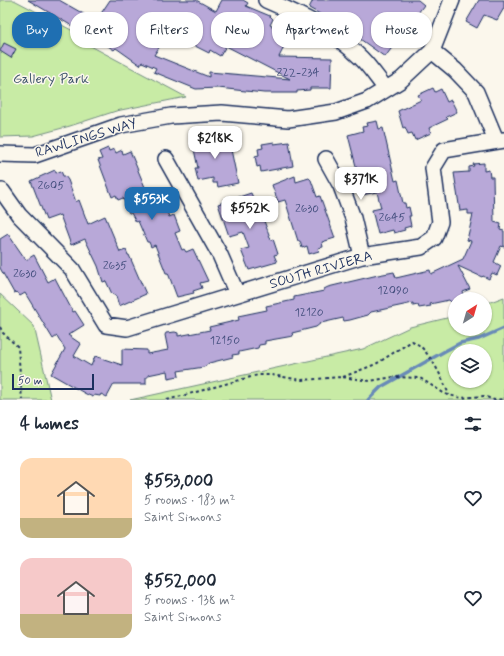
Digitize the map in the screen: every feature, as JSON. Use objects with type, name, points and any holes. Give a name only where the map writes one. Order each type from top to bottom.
[{"type":"street","points":[[266,0],[309,19],[330,32],[362,59],[386,89]]},
{"type":"street","name":"RAWLINGS WAY","points":[[0,154],[35,155],[121,125],[171,116],[222,113],[288,119],[336,112],[367,101],[401,80],[432,51],[452,0]]},
{"type":"street","points":[[432,51],[455,70],[476,92],[500,140]]},
{"type":"street","name":"SOUTH RIVIERA","points":[[2,191],[19,215],[72,269],[106,325],[127,328],[362,256],[421,248],[434,238],[440,222],[433,168],[444,150],[500,140]]},
{"type":"street","points":[[166,159],[220,254],[237,294]]},
{"type":"street","points":[[326,159],[341,186],[354,218],[362,256]]},
{"type":"path","points":[[0,327],[3,333],[18,347],[22,400]]},
{"type":"path","points":[[342,377],[376,364],[412,341],[424,348],[434,364],[449,395]]},
{"type":"path","points":[[167,400],[258,375],[271,375],[302,380],[342,377],[370,381],[394,377],[420,378],[449,395],[461,398],[484,396],[494,400],[504,399]]},
{"type":"green space","name":"Gallery Park","points":[[0,0],[14,0],[37,12],[12,12],[12,48],[62,48],[62,25],[70,29],[70,48],[94,48],[186,97],[116,111],[33,136],[0,137]]},
{"type":"green space","points":[[0,294],[34,326],[51,400],[0,400]]},
{"type":"green space","points":[[504,297],[504,400],[130,400],[363,349],[410,327],[448,318],[448,336],[492,336],[492,301]]},
{"type":"building","points":[[28,0],[59,0],[80,12],[70,12],[70,25],[62,20],[62,12],[48,12]]},
{"type":"building","points":[[110,0],[196,0],[216,11],[222,0],[243,0],[248,3],[246,6],[260,12],[211,12],[211,48],[225,48],[220,56],[210,50],[209,53],[199,48],[203,48],[203,12],[136,12],[136,48],[159,48],[154,55],[209,77],[209,72],[290,79],[230,48],[264,48],[264,14],[272,18],[270,25],[272,26],[272,48],[284,48],[279,57],[332,58],[331,88],[310,88],[310,90],[297,91],[297,93],[264,93],[218,88],[196,89],[154,72],[156,68],[142,62],[140,65],[116,48],[128,48],[128,12],[102,12]]},
{"type":"building","points":[[313,0],[418,0],[424,5],[419,12],[371,12],[371,47],[363,41],[363,12],[316,12],[309,8]]},
{"type":"building","points":[[479,0],[504,0],[504,8],[497,20],[484,15],[477,28],[466,22]]},
{"type":"building","points":[[4,43],[16,49],[11,58],[0,51]]},
{"type":"building","points":[[372,48],[392,48],[385,57]]},
{"type":"building","points":[[433,88],[435,92],[441,89],[447,102],[451,100],[457,112],[446,117],[448,119],[429,128],[431,133],[415,140],[412,133],[408,134],[405,127],[403,128],[398,111],[421,100],[418,95]]},
{"type":"building","points":[[377,121],[379,129],[383,128],[395,181],[398,180],[403,203],[405,203],[406,208],[409,207],[411,216],[409,216],[411,226],[404,228],[405,230],[394,233],[393,230],[378,234],[372,210],[381,208],[377,192],[362,195],[348,135],[363,131],[362,127],[368,126],[367,123]]},
{"type":"building","points":[[219,132],[220,136],[224,135],[226,141],[229,140],[238,183],[218,187],[217,183],[213,183],[213,178],[198,181],[195,168],[198,168],[192,140]]},
{"type":"building","points":[[274,142],[274,144],[289,142],[293,166],[261,172],[260,166],[257,167],[255,156],[259,155],[258,149],[263,148],[262,144]]},
{"type":"building","points":[[108,148],[109,151],[114,149],[116,153],[122,150],[123,154],[130,151],[147,192],[158,188],[169,217],[174,215],[180,231],[175,233],[182,250],[184,249],[186,252],[193,249],[208,281],[200,283],[202,288],[193,291],[194,293],[177,297],[155,245],[151,247],[149,242],[147,242],[138,221],[136,222],[131,213],[129,213],[123,198],[118,200],[116,195],[112,197],[98,160],[102,159],[99,152]]},
{"type":"building","points":[[484,163],[484,171],[489,170],[490,177],[493,177],[494,222],[501,224],[500,230],[504,231],[504,247],[501,246],[494,262],[501,266],[497,275],[492,273],[489,279],[458,266],[470,289],[463,292],[448,292],[448,300],[419,308],[418,305],[413,306],[413,303],[371,312],[368,315],[350,320],[344,321],[343,318],[321,323],[316,327],[292,333],[293,336],[265,341],[265,344],[259,345],[258,348],[239,352],[239,354],[232,355],[233,357],[209,363],[204,367],[178,371],[179,376],[168,378],[167,371],[148,375],[148,377],[146,377],[146,384],[114,384],[107,397],[101,394],[100,396],[94,395],[93,397],[51,374],[65,349],[57,336],[53,339],[25,293],[20,296],[17,292],[14,293],[0,268],[0,239],[8,234],[26,260],[34,255],[48,282],[55,278],[73,312],[75,311],[84,325],[68,335],[81,344],[74,356],[91,366],[95,356],[122,365],[122,349],[147,350],[147,354],[168,350],[165,335],[166,333],[175,332],[178,333],[178,336],[210,330],[209,327],[239,320],[238,316],[267,310],[266,306],[294,300],[294,297],[324,291],[324,289],[328,287],[394,272],[396,278],[430,270],[431,274],[463,259],[471,241],[467,240],[473,214],[468,214],[468,210],[460,211],[454,173],[469,172],[469,167],[474,166],[473,164]]},
{"type":"building","points":[[55,170],[56,173],[61,171],[63,176],[65,176],[68,180],[76,202],[79,200],[88,224],[105,216],[120,252],[126,250],[146,294],[119,306],[116,296],[112,294],[106,281],[103,282],[98,266],[85,239],[71,245],[60,215],[46,220],[31,181]]},
{"type":"building","points":[[295,176],[296,182],[309,178],[311,180],[317,197],[320,196],[335,238],[322,242],[323,247],[318,248],[319,251],[309,254],[307,246],[302,248],[300,241],[298,241],[285,200],[278,202],[272,185]]},
{"type":"building","points":[[251,193],[254,200],[256,199],[271,240],[273,239],[278,254],[274,255],[277,262],[249,270],[241,250],[249,248],[243,232],[229,236],[218,204]]},
{"type":"waterway","points":[[368,400],[381,387],[460,343],[479,339],[504,328]]}]
